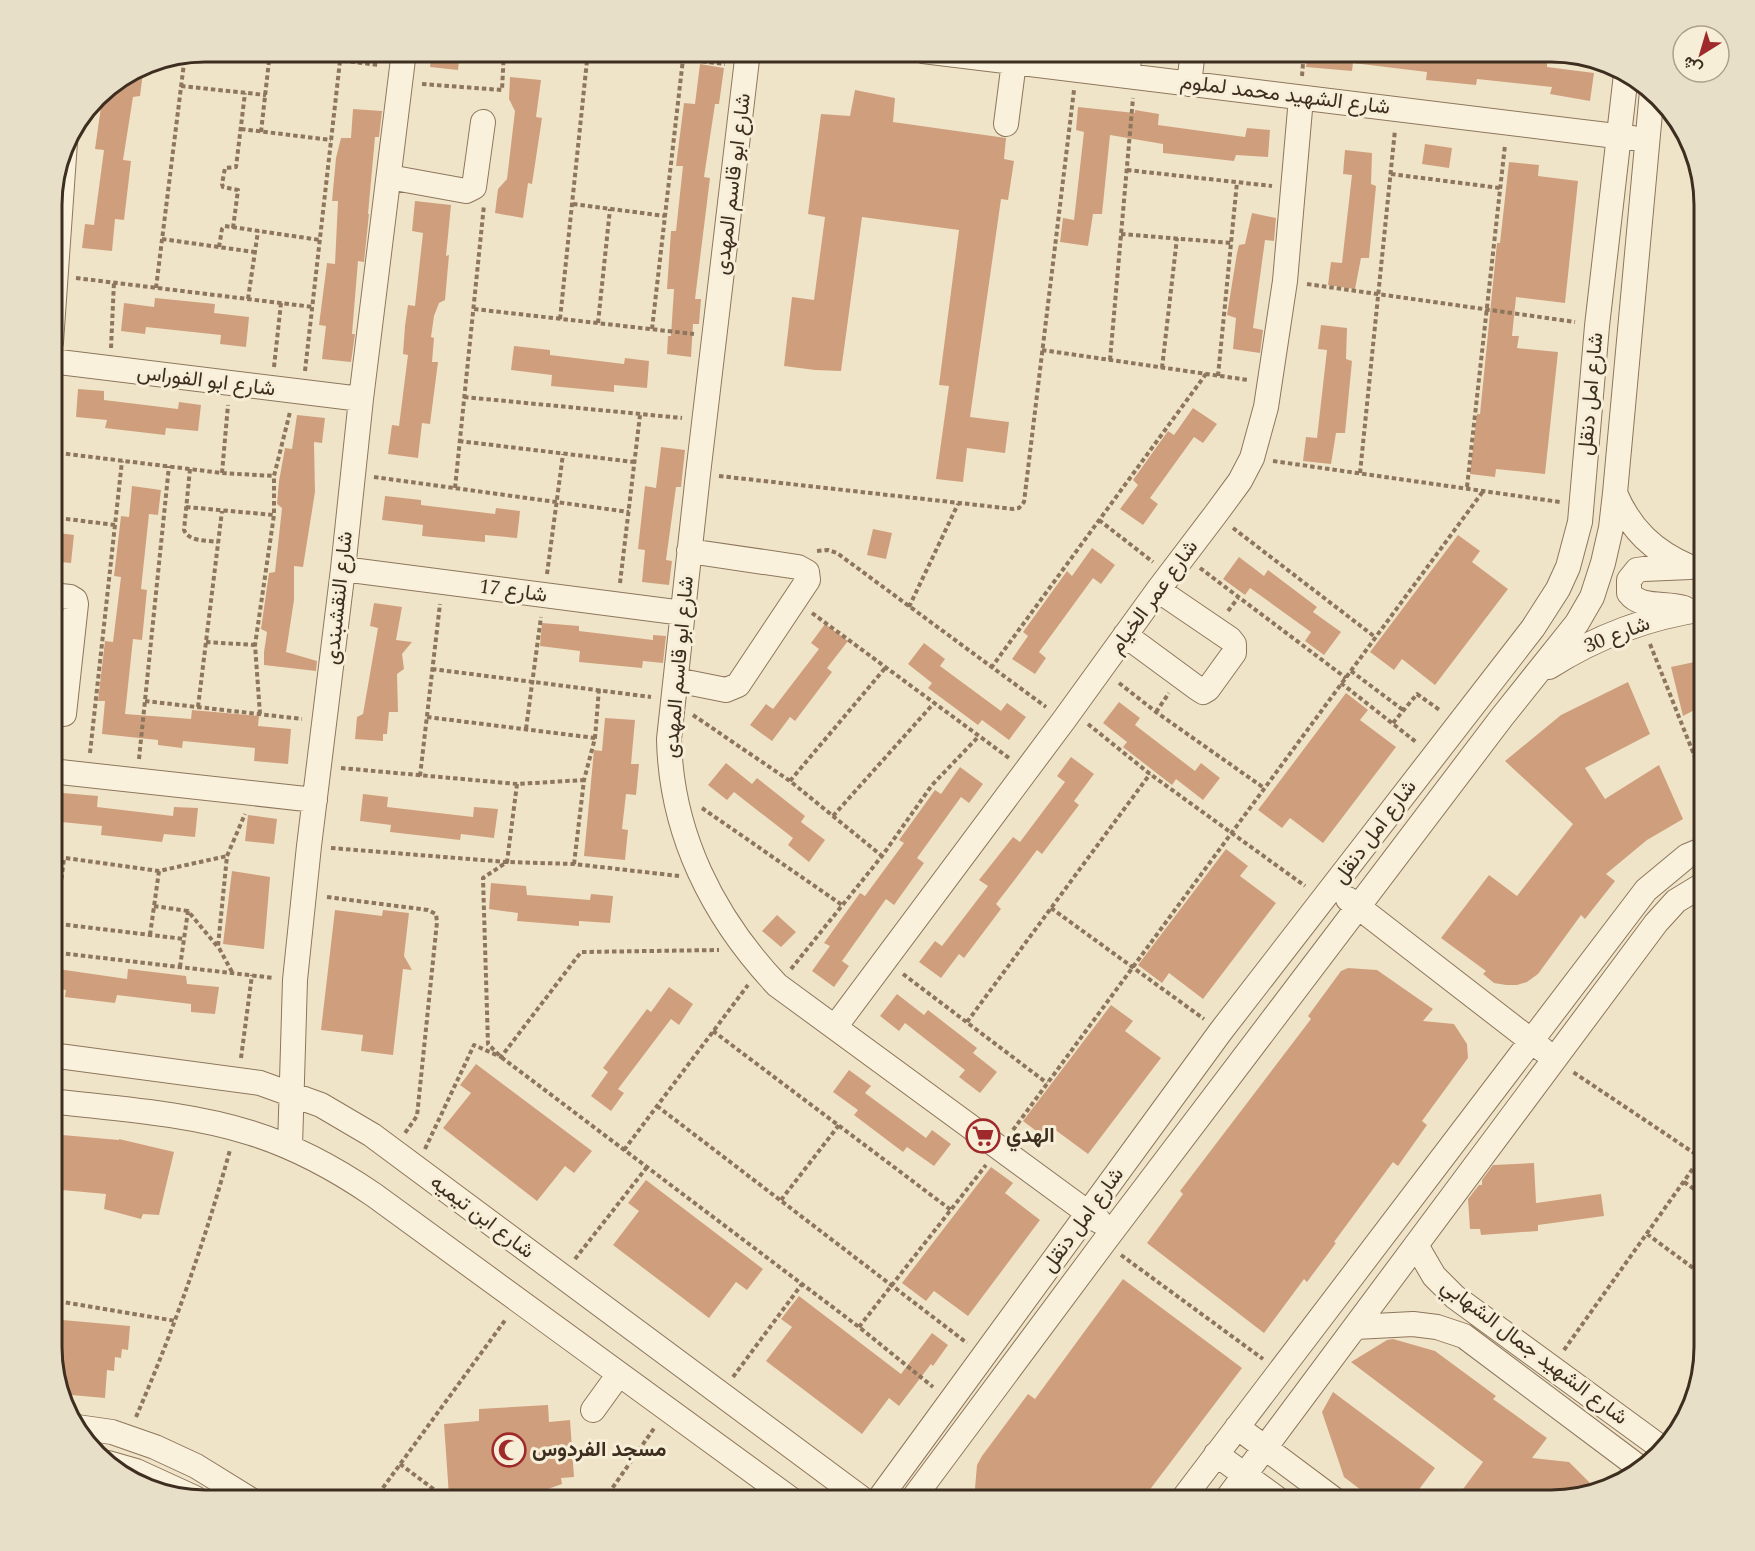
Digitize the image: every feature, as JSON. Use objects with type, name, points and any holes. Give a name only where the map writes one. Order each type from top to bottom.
[{"type":"street","name":"شارع ابو قاسم المهدى","points":[[747,61],[669,739],[669,763],[673,788],[685,838],[702,879],[722,915],[753,958],[777,985],[1087,1213],[1108,1236]]},
{"type":"street","name":"شارع الشهيد محمد لملوم","points":[[1006,61],[1647,140]]},
{"type":"street","points":[[1130,61],[1131,76]]},
{"type":"street","points":[[1189,84],[1192,61]]},
{"type":"street","points":[[1006,124],[1014,62]]},
{"type":"street","name":"شارع النقشبندى","points":[[290,1147],[295,980],[309,846],[344,569],[361,399],[403,67]]},
{"type":"street","name":"شارع امل دنقل","points":[[880,1490],[984,1356],[1221,1031],[1547,609],[1568,567],[1580,522],[1597,326],[1625,83]]},
{"type":"street","name":"شارع عمر الخيام","points":[[835,1027],[1240,481],[1252,459],[1266,407],[1285,281],[1301,98]]},
{"type":"street","name":"شارع امل دنقل","points":[[919,1490],[1108,1236],[1502,717],[1577,623],[1592,597],[1611,528],[1651,102]]},
{"type":"street","points":[[389,177],[466,191],[474,187],[483,122]]},
{"type":"street","name":"شارع ابو الفوراس","points":[[62,362],[361,399]]},
{"type":"street","points":[[1615,493],[1629,521],[1639,533],[1662,554],[1693,567]]},
{"type":"street","points":[[674,691],[726,690],[738,685],[808,580],[807,572],[798,567],[689,551]]},
{"type":"street","name":"شارع 17","points":[[344,569],[683,613]]},
{"type":"street","points":[[1693,569],[1637,570],[1629,580],[1628,586],[1633,599],[1639,602],[1670,604],[1693,609]]},
{"type":"street","points":[[1125,635],[1203,692],[1208,689],[1234,653],[1234,644],[1164,583]]},
{"type":"street","points":[[62,596],[70,597],[75,600],[76,604],[64,714]]},
{"type":"street","name":"شارع 30","points":[[1536,675],[1587,645],[1642,624],[1693,611]]},
{"type":"street","points":[[62,772],[315,800]]},
{"type":"street","points":[[1189,1490],[1646,890],[1694,854]]},
{"type":"street","points":[[1234,1490],[1656,923],[1676,901],[1694,890]]},
{"type":"street","points":[[1329,894],[1359,907],[1555,1059]]},
{"type":"street","name":"شارع ابن تيميه","points":[[62,1056],[260,1083],[321,1105],[347,1119],[720,1394],[862,1490]]},
{"type":"street","points":[[62,1102],[182,1117],[236,1129],[290,1147],[346,1176],[778,1490]]},
{"type":"street","name":"شارع الشهيد جمال الشهابي","points":[[1416,1245],[1434,1276],[1455,1297],[1656,1444]]},
{"type":"street","name":"شارع الشهيد جمال الشهابي","points":[[1355,1327],[1413,1324],[1437,1327],[1464,1336],[1633,1463]]},
{"type":"street","points":[[593,1410],[619,1374]]},
{"type":"street","points":[[1237,1427],[1322,1490]]},
{"type":"street","points":[[88,1429],[112,1432],[155,1447],[196,1466],[235,1490]]},
{"type":"street","points":[[1216,1454],[1265,1490]]},
{"type":"street","points":[[133,1470],[165,1484]]},
{"type":"path","points":[[261,132],[269,61]]},
{"type":"path","points":[[260,714],[255,645],[274,515],[274,476],[299,392],[313,307],[340,61],[403,67],[502,90],[503,61]]},
{"type":"path","points":[[560,320],[587,61]]},
{"type":"path","points":[[652,328],[683,61]]},
{"type":"path","points":[[156,288],[184,63]]},
{"type":"path","points":[[698,474],[958,504],[1019,508],[1024,502],[1076,70]]},
{"type":"path","points":[[1110,360],[1126,170],[1131,76]]},
{"type":"path","points":[[181,86],[266,95]]},
{"type":"path","points":[[233,228],[238,190],[223,187],[222,184],[225,168],[236,167],[245,93]]},
{"type":"path","points":[[1360,473],[1397,109]]},
{"type":"path","points":[[1467,487],[1508,123]]},
{"type":"path","points":[[241,129],[331,140]]},
{"type":"path","points":[[1126,170],[1294,188]]},
{"type":"path","points":[[1390,174],[1500,188]]},
{"type":"path","points":[[1218,376],[1237,182]]},
{"type":"path","points":[[454,488],[485,210],[483,201],[474,187]]},
{"type":"path","points":[[573,204],[665,216]]},
{"type":"path","points":[[598,323],[610,209]]},
{"type":"path","points":[[219,247],[223,226],[320,240]]},
{"type":"path","points":[[248,299],[258,231]]},
{"type":"path","points":[[1121,234],[1231,243]]},
{"type":"path","points":[[162,238],[254,252]]},
{"type":"path","points":[[1161,368],[1177,238]]},
{"type":"path","points":[[62,277],[313,307]]},
{"type":"path","points":[[1285,281],[1597,326]]},
{"type":"path","points":[[110,369],[114,282]]},
{"type":"path","points":[[271,388],[281,303]]},
{"type":"path","points":[[474,309],[715,337]]},
{"type":"path","points":[[1042,350],[1269,383]]},
{"type":"path","points":[[991,668],[1206,374]]},
{"type":"path","points":[[222,473],[231,384]]},
{"type":"path","points":[[464,397],[705,420]]},
{"type":"path","points":[[617,605],[640,414]]},
{"type":"path","points":[[459,441],[635,462]]},
{"type":"path","points":[[62,453],[222,473],[274,476]]},
{"type":"path","points":[[1252,459],[1467,487],[1582,505]]},
{"type":"path","points":[[88,775],[122,461]]},
{"type":"path","points":[[137,781],[169,466]]},
{"type":"path","points":[[189,469],[183,530],[191,538],[218,542]]},
{"type":"path","points":[[352,474],[628,512]]},
{"type":"path","points":[[859,1328],[999,1149],[1484,490]]},
{"type":"path","points":[[909,607],[958,504]]},
{"type":"path","points":[[186,507],[274,515]]},
{"type":"path","points":[[198,707],[222,511]]},
{"type":"path","points":[[1215,515],[1375,637]]},
{"type":"path","points":[[62,518],[115,525]]},
{"type":"path","points":[[1100,520],[1164,583]]},
{"type":"path","points":[[798,567],[810,554],[819,550],[837,553],[991,668],[1067,715],[1232,832],[1329,894]]},
{"type":"path","points":[[1184,555],[1346,678]]},
{"type":"path","points":[[420,776],[442,581]]},
{"type":"path","points":[[794,600],[1026,771]]},
{"type":"path","points":[[1642,624],[1693,754]]},
{"type":"path","points":[[206,642],[255,645]]},
{"type":"path","points":[[790,781],[886,667]]},
{"type":"path","points":[[432,669],[599,689],[674,691],[882,856]]},
{"type":"path","points":[[1101,669],[1156,712],[1264,788]]},
{"type":"path","points":[[1351,671],[1403,710]]},
{"type":"path","points":[[1341,683],[1433,755]]},
{"type":"path","points":[[574,864],[584,780],[595,738],[599,689]]},
{"type":"path","points":[[1393,723],[1417,694],[1458,724]]},
{"type":"path","points":[[145,701],[325,722]]},
{"type":"path","points":[[833,816],[934,703]]},
{"type":"path","points":[[427,717],[595,738]]},
{"type":"path","points":[[777,985],[882,856],[932,785],[979,736]]},
{"type":"path","points":[[319,766],[517,784],[584,780]]},
{"type":"path","points":[[967,1022],[1150,774]]},
{"type":"path","points":[[517,784],[507,862],[483,878],[488,1044],[501,1057],[802,1284],[950,1401]]},
{"type":"path","points":[[673,788],[842,905]]},
{"type":"path","points":[[218,946],[227,856],[253,794]]},
{"type":"path","points":[[309,846],[507,862],[574,864],[702,879]]},
{"type":"path","points":[[62,877],[64,858],[159,871],[227,856]]},
{"type":"path","points":[[150,935],[159,871]]},
{"type":"path","points":[[304,895],[428,910],[436,914],[417,1116],[393,1151]]},
{"type":"path","points":[[154,906],[188,911],[218,946],[232,973]]},
{"type":"path","points":[[1051,908],[1221,1031]]},
{"type":"path","points":[[180,967],[188,911]]},
{"type":"path","points":[[62,925],[184,939]]},
{"type":"path","points":[[501,1057],[581,952],[753,958],[713,1031],[624,1150]]},
{"type":"path","points":[[62,953],[295,980]]},
{"type":"path","points":[[886,960],[1047,1083]]},
{"type":"path","points":[[238,1079],[252,975]]},
{"type":"path","points":[[713,1031],[951,1210]]},
{"type":"path","points":[[416,1169],[474,1045],[501,1057]]},
{"type":"path","points":[[1555,1059],[1694,1153]]},
{"type":"path","points":[[657,1106],[984,1356]]},
{"type":"path","points":[[780,1200],[839,1125]]},
{"type":"path","points":[[127,1437],[176,1321],[214,1208],[236,1129]]},
{"type":"path","points":[[561,1276],[647,1167]]},
{"type":"path","points":[[1552,1368],[1694,1168]]},
{"type":"path","points":[[1684,1182],[1694,1189]]},
{"type":"path","points":[[1647,1234],[1694,1269]]},
{"type":"path","points":[[1108,1236],[1280,1371]]},
{"type":"path","points":[[720,1394],[802,1284]]},
{"type":"path","points":[[381,1490],[519,1301]]},
{"type":"path","points":[[62,1302],[176,1321]]},
{"type":"path","points":[[611,1490],[667,1410]]},
{"type":"path","points":[[400,1464],[435,1490]]},
{"type":"building","points":[[431,61],[459,61],[458,70],[430,67]]},
{"type":"building","points":[[1307,61],[1547,61],[1547,67],[1594,73],[1590,101],[1550,94],[1552,87],[1477,79],[1476,85],[1426,80],[1427,72],[1353,63],[1352,71],[1306,67]]},
{"type":"building","points":[[700,64],[724,68],[719,104],[715,104],[704,177],[710,178],[695,299],[701,299],[699,324],[693,324],[691,357],[667,354],[668,336],[671,336],[674,289],[667,289],[671,231],[676,231],[683,166],[676,166],[684,103],[695,104]]},
{"type":"building","points":[[143,76],[140,96],[133,97],[123,160],[131,161],[124,220],[115,219],[112,251],[82,248],[85,224],[94,225],[104,150],[95,149],[101,105],[106,101],[109,101],[110,97],[117,91]]},
{"type":"building","points":[[510,77],[541,80],[536,117],[542,118],[532,184],[528,183],[523,218],[495,213],[498,189],[507,179],[515,111],[509,99]]},
{"type":"building","points":[[855,90],[895,98],[893,122],[1006,138],[1004,159],[1014,161],[1008,200],[1001,199],[970,417],[1009,422],[1005,453],[967,448],[963,482],[936,479],[949,386],[939,385],[959,230],[862,217],[841,371],[784,366],[792,297],[814,300],[825,217],[808,214],[821,114],[850,116]]},
{"type":"building","points":[[1078,107],[1135,113],[1135,110],[1159,114],[1158,125],[1245,137],[1247,128],[1270,130],[1268,157],[1236,155],[1234,161],[1163,153],[1163,144],[1110,135],[1102,214],[1093,214],[1088,246],[1060,242],[1063,218],[1074,220],[1084,132],[1076,130]]},
{"type":"building","points":[[353,109],[382,111],[379,137],[375,137],[364,262],[358,261],[352,334],[355,334],[351,362],[322,359],[326,326],[319,325],[327,263],[335,264],[338,201],[332,201],[336,158],[341,138],[351,138]]},
{"type":"building","points":[[1425,144],[1452,148],[1449,168],[1422,164]]},
{"type":"building","points":[[1345,150],[1372,153],[1371,184],[1376,186],[1369,258],[1361,258],[1355,289],[1328,285],[1331,262],[1342,263],[1352,175],[1343,174]]},
{"type":"building","points":[[1509,162],[1539,165],[1538,176],[1578,181],[1565,303],[1516,297],[1512,336],[1519,336],[1517,348],[1558,352],[1545,474],[1496,469],[1495,477],[1470,474],[1477,414],[1480,414],[1497,243],[1500,243]]},
{"type":"building","points":[[415,201],[451,205],[445,300],[439,303],[434,316],[431,337],[434,338],[432,362],[438,362],[430,424],[422,423],[418,458],[388,454],[392,425],[399,426],[408,355],[403,354],[405,326],[408,305],[415,306],[423,233],[412,231]]},
{"type":"building","points":[[1252,213],[1276,218],[1274,241],[1265,240],[1253,328],[1263,330],[1260,353],[1233,349],[1236,318],[1227,315],[1237,253],[1239,245],[1245,244]]},
{"type":"building","points":[[155,298],[215,304],[214,313],[249,317],[246,347],[220,344],[221,335],[146,327],[145,334],[121,331],[124,303],[154,307]]},
{"type":"building","points":[[1321,325],[1347,328],[1346,359],[1352,361],[1345,433],[1336,433],[1331,464],[1303,461],[1306,437],[1317,438],[1327,350],[1318,349]]},
{"type":"building","points":[[514,346],[550,350],[550,355],[624,364],[625,358],[649,361],[647,388],[614,385],[614,392],[551,386],[552,375],[511,370]]},
{"type":"building","points":[[78,389],[104,391],[104,400],[178,409],[179,402],[201,405],[198,431],[166,428],[165,435],[105,428],[107,420],[76,417]]},
{"type":"building","points":[[1193,408],[1217,424],[1203,443],[1194,437],[1150,498],[1158,504],[1143,525],[1120,509],[1138,485],[1133,480],[1168,431],[1174,435]]},
{"type":"building","points":[[297,415],[325,418],[322,443],[314,442],[315,492],[303,567],[294,566],[294,600],[286,652],[317,661],[316,671],[264,665],[267,632],[261,629],[269,573],[275,572],[282,508],[277,504],[279,481],[285,448],[292,449]]},
{"type":"building","points":[[661,447],[685,450],[681,487],[676,487],[666,560],[672,561],[669,585],[642,582],[645,550],[638,549],[645,486],[656,488]]},
{"type":"building","points":[[132,486],[161,490],[158,515],[149,514],[141,589],[147,590],[142,640],[133,639],[125,714],[191,719],[192,710],[259,716],[258,726],[291,729],[288,764],[254,761],[255,748],[183,741],[182,748],[158,745],[158,740],[102,734],[105,701],[98,701],[105,641],[113,642],[121,577],[114,576],[121,516],[129,517]]},
{"type":"building","points":[[385,496],[421,500],[421,505],[495,514],[496,508],[520,511],[517,538],[485,535],[485,542],[422,536],[423,525],[382,520]]},
{"type":"building","points":[[873,529],[892,533],[886,559],[867,555]]},
{"type":"building","points":[[62,533],[74,535],[71,563],[62,562]]},
{"type":"building","points":[[1458,535],[1480,551],[1472,562],[1508,589],[1435,685],[1402,659],[1394,670],[1370,652]]},
{"type":"building","points":[[1092,548],[1115,565],[1101,584],[1093,578],[1039,652],[1046,658],[1035,674],[1012,659],[1028,636],[1023,632],[1067,571],[1072,576]]},
{"type":"building","points":[[1239,557],[1264,576],[1268,570],[1317,607],[1313,612],[1341,632],[1324,655],[1305,641],[1311,632],[1250,588],[1245,595],[1223,579]]},
{"type":"building","points":[[374,603],[402,607],[396,640],[412,642],[402,654],[404,669],[397,674],[398,712],[389,712],[387,734],[383,734],[383,741],[355,739],[357,717],[363,714],[378,628],[370,626]]},
{"type":"building","points":[[542,623],[579,626],[579,631],[653,640],[653,635],[666,636],[663,663],[643,661],[642,668],[579,662],[580,651],[540,646]]},
{"type":"building","points":[[825,624],[848,641],[827,668],[832,672],[795,721],[790,717],[772,741],[750,725],[766,704],[773,709],[819,649],[811,643]]},
{"type":"building","points":[[924,643],[945,659],[940,666],[1001,711],[1007,703],[1026,717],[1009,740],[982,720],[978,725],[928,688],[932,683],[908,664]]},
{"type":"building","points":[[1693,662],[1693,711],[1683,716],[1671,667]]},
{"type":"building","points":[[1628,682],[1650,734],[1585,768],[1605,799],[1659,765],[1683,819],[1647,840],[1606,874],[1615,881],[1585,919],[1581,915],[1538,974],[1527,982],[1517,985],[1494,983],[1483,974],[1486,971],[1441,938],[1489,875],[1517,896],[1573,824],[1505,761],[1561,715]]},
{"type":"building","points":[[1346,693],[1368,710],[1360,720],[1396,747],[1323,843],[1290,818],[1282,828],[1258,810]]},
{"type":"building","points":[[1119,702],[1140,718],[1135,725],[1195,771],[1201,763],[1220,778],[1203,800],[1176,779],[1172,785],[1123,747],[1127,742],[1103,723]]},
{"type":"building","points":[[605,718],[635,720],[631,764],[639,764],[636,795],[626,794],[622,829],[628,830],[625,860],[584,856],[594,750],[602,751]]},
{"type":"building","points":[[1071,757],[1094,774],[1074,801],[1079,805],[1042,854],[1037,850],[996,904],[1001,909],[964,958],[959,954],[941,978],[919,962],[935,941],[942,946],[988,886],[979,880],[1013,837],[1020,842],[1065,782],[1057,776]]},
{"type":"building","points":[[726,763],[752,784],[757,778],[805,816],[801,822],[825,840],[809,862],[788,845],[793,838],[734,792],[727,800],[708,785]]},
{"type":"building","points":[[960,767],[983,784],[969,803],[961,797],[917,858],[924,863],[894,905],[886,899],[842,961],[849,966],[834,987],[812,971],[830,946],[824,943],[860,893],[865,896],[904,843],[899,840],[935,790],[941,794]]},
{"type":"building","points":[[62,793],[98,796],[97,807],[173,816],[174,807],[198,808],[195,837],[164,834],[162,842],[101,835],[102,826],[62,822]]},
{"type":"building","points":[[363,794],[388,797],[387,807],[473,817],[474,807],[498,809],[494,838],[461,834],[460,840],[390,832],[391,825],[360,821]]},
{"type":"building","points":[[248,815],[277,819],[274,844],[245,841]]},
{"type":"building","points":[[1226,849],[1248,866],[1240,876],[1276,903],[1203,999],[1169,973],[1162,983],[1138,965]]},
{"type":"building","points":[[232,871],[270,877],[264,949],[223,944]]},
{"type":"building","points":[[491,883],[526,886],[527,895],[590,900],[591,894],[613,896],[610,923],[579,921],[579,926],[517,921],[518,913],[489,909]]},
{"type":"building","points":[[335,910],[382,916],[383,910],[409,913],[404,956],[412,970],[403,969],[393,1055],[361,1051],[363,1035],[321,1030]]},
{"type":"building","points":[[777,915],[796,932],[781,947],[762,931]]},
{"type":"building","points":[[1348,968],[1377,970],[1433,1009],[1423,1021],[1454,1024],[1467,1044],[1468,1058],[1422,1121],[1427,1125],[1398,1166],[1393,1162],[1307,1282],[1304,1279],[1264,1333],[1147,1243],[1183,1194],[1180,1191],[1311,1019],[1308,1016],[1341,971]]},
{"type":"building","points":[[128,969],[186,976],[187,984],[219,987],[215,1014],[191,1012],[191,1004],[117,995],[115,1003],[65,997],[66,990],[62,989],[62,970],[127,979]]},
{"type":"building","points":[[669,987],[693,1004],[679,1025],[671,1019],[618,1089],[624,1093],[611,1111],[591,1096],[608,1072],[603,1068],[647,1009],[651,1012]]},
{"type":"building","points":[[897,994],[924,1015],[928,1010],[977,1048],[973,1053],[997,1072],[980,1093],[959,1077],[965,1070],[905,1023],[899,1031],[880,1016]]},
{"type":"building","points":[[1111,1005],[1133,1021],[1125,1031],[1161,1058],[1088,1154],[1054,1129],[1047,1139],[1023,1121]]},
{"type":"building","points":[[476,1064],[592,1151],[574,1173],[565,1166],[537,1201],[443,1128],[471,1093],[460,1085]]},
{"type":"building","points":[[849,1070],[871,1086],[865,1093],[926,1138],[932,1130],[951,1144],[934,1166],[907,1147],[903,1152],[854,1115],[858,1110],[833,1092]]},
{"type":"building","points":[[62,1135],[119,1139],[174,1152],[159,1215],[143,1214],[141,1219],[104,1209],[106,1194],[62,1190]]},
{"type":"building","points":[[1534,1163],[1536,1203],[1601,1194],[1604,1216],[1538,1225],[1538,1231],[1481,1235],[1480,1229],[1470,1229],[1468,1199],[1479,1185],[1482,1185],[1482,1180],[1493,1165]]},
{"type":"building","points":[[991,1167],[1013,1183],[1005,1193],[1040,1220],[968,1316],[934,1291],[926,1301],[902,1283]]},
{"type":"building","points":[[646,1180],[763,1269],[747,1290],[736,1282],[709,1318],[613,1245],[639,1211],[628,1203]]},
{"type":"building","points":[[1123,1279],[1242,1368],[1150,1490],[975,1490],[977,1465],[982,1456],[1028,1394],[1035,1399]]},
{"type":"building","points":[[799,1296],[901,1374],[932,1333],[948,1345],[899,1406],[889,1398],[862,1434],[766,1361],[792,1327],[781,1319]]},
{"type":"building","points":[[62,1320],[130,1326],[128,1350],[122,1349],[121,1358],[115,1357],[114,1371],[107,1370],[105,1398],[70,1395],[62,1356]]},
{"type":"building","points":[[1393,1339],[1435,1351],[1496,1396],[1493,1399],[1547,1438],[1532,1458],[1569,1462],[1591,1484],[1551,1490],[1462,1490],[1483,1462],[1351,1362],[1387,1340]]},
{"type":"building","points":[[1333,1392],[1435,1468],[1418,1490],[1361,1490],[1344,1477],[1322,1412]]},
{"type":"building","name":"مسجد الفردوس","points":[[548,1405],[549,1422],[570,1420],[574,1477],[561,1478],[562,1484],[545,1490],[449,1490],[444,1424],[479,1421],[479,1409]]},
{"type":"place","name":"الهدي","points":[[983,1136]]},
{"type":"place","name":"مسجد الفردوس","points":[[509,1450]]}]
